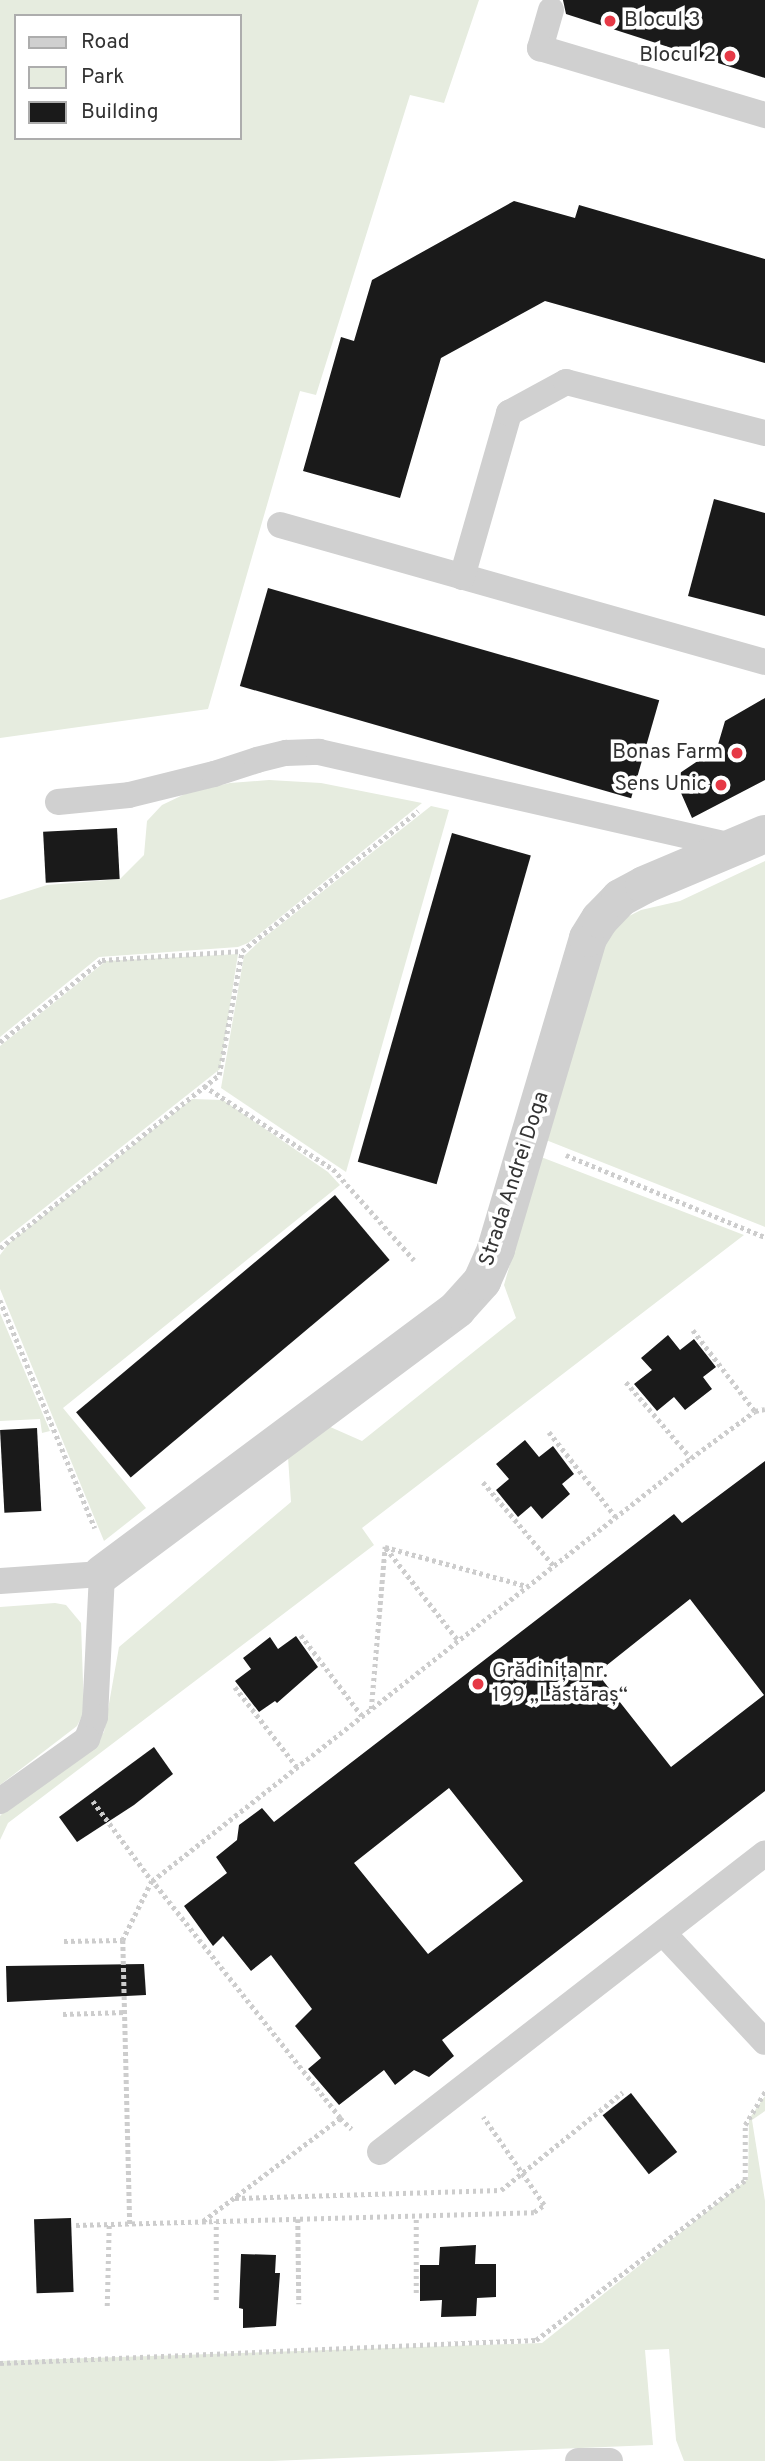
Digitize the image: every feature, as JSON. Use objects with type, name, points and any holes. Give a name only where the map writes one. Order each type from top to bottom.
[{"type":"street","name":"Strada Andrei Doga","points":[[106,1571],[457,1309],[482,1281],[496,1249],[588,938],[600,919],[620,898],[644,885],[752,841]]},
{"type":"lane","points":[[551,10],[540,48],[765,115]]},
{"type":"lane","points":[[462,577],[509,413],[566,382],[765,433]]},
{"type":"lane","points":[[279,525],[765,662]]},
{"type":"lane","points":[[58,802],[129,795],[286,753],[319,752],[454,783],[752,841]]},
{"type":"lane","points":[[0,1581],[106,1571],[95,1717],[87,1739],[0,1801]]},
{"type":"lane","points":[[380,2152],[765,1853]]},
{"type":"lane","points":[[663,1933],[765,2042]]},
{"type":"lane","points":[[579,2461],[610,2461]]},
{"type":"path","points":[[0,1042],[102,960],[242,951],[454,783]]},
{"type":"path","points":[[0,1248],[222,1069],[242,951]]},
{"type":"path","points":[[204,1086],[332,1168],[415,1260]]},
{"type":"path","points":[[529,1140],[765,1237]]},
{"type":"path","points":[[0,1300],[106,1571]]},
{"type":"path","points":[[693,1330],[755,1410]]},
{"type":"path","points":[[626,1382],[691,1458]]},
{"type":"path","points":[[130,2224],[123,1940],[152,1881],[691,1458],[755,1410],[765,1409]]},
{"type":"path","points":[[549,1432],[616,1517]]},
{"type":"path","points":[[483,1482],[554,1566]]},
{"type":"path","points":[[386,1547],[528,1586]]},
{"type":"path","points":[[386,1547],[459,1640]]},
{"type":"path","points":[[371,1709],[386,1547]]},
{"type":"path","points":[[301,1635],[362,1716]]},
{"type":"path","points":[[235,1687],[297,1767]]},
{"type":"path","points":[[93,1801],[152,1881],[340,2118],[203,2221]]},
{"type":"path","points":[[64,1941],[123,1940]]},
{"type":"path","points":[[63,2014],[125,2012]]},
{"type":"path","points":[[76,2225],[534,2213],[544,2205],[463,2088]]},
{"type":"path","points":[[233,2198],[501,2190],[623,2092]]},
{"type":"path","points":[[0,2363],[536,2340],[745,2180],[745,2125],[765,2092]]},
{"type":"path","points":[[416,2216],[416,2293]]},
{"type":"path","points":[[298,2219],[299,2304]]},
{"type":"path","points":[[216,2221],[216,2300]]},
{"type":"path","points":[[107,2306],[109,2224]]},
{"type":"green space","points":[[0,0],[479,0],[444,103],[410,95],[316,395],[300,391],[208,709],[0,738]]},
{"type":"green space","points":[[269,780],[321,783],[422,803],[248,943],[238,947],[99,957],[0,1037],[0,900],[47,885],[120,879],[144,855],[147,821],[162,805],[187,793],[230,783]]},
{"type":"green space","points":[[431,806],[449,810],[346,1172],[221,1088],[244,956]]},
{"type":"green space","points":[[765,861],[765,1227],[546,1140],[604,938],[623,919],[641,910],[680,901]]},
{"type":"green space","points":[[238,954],[220,1069],[0,1243],[0,1046],[106,961]]},
{"type":"green space","points":[[192,1099],[223,1100],[328,1172],[340,1185],[63,1408],[146,1508],[104,1541],[0,1289],[0,1255],[9,1243]]},
{"type":"green space","points":[[541,1157],[744,1235],[362,1528],[374,1545],[8,1823],[0,1840],[0,1816],[5,1810],[89,1750],[104,1732],[119,1647],[291,1502],[288,1457],[328,1426],[362,1441],[516,1318],[504,1285]]},
{"type":"green space","points":[[0,1313],[50,1431],[42,1433],[40,1419],[0,1421]]},
{"type":"green space","points":[[55,1603],[66,1605],[81,1623],[84,1712],[77,1726],[0,1785],[0,1607]]},
{"type":"green space","points":[[765,2096],[765,2111],[752,2120],[765,2201],[765,2461],[684,2461],[676,2440],[669,2349],[645,2350],[653,2445],[272,2461],[0,2461],[0,2361],[542,2343],[748,2179],[749,2119]]},
{"type":"building","name":"Blocul 2","points":[[563,0],[765,0],[765,78],[566,14]]},
{"type":"building","points":[[514,201],[575,218],[579,205],[765,259],[765,363],[545,301],[441,358],[400,498],[303,471],[341,337],[354,341],[372,280]]},
{"type":"building","points":[[714,499],[765,513],[765,616],[688,596]]},
{"type":"building","points":[[268,588],[659,700],[631,798],[240,686]]},
{"type":"building","name":"Bonas Farm","points":[[765,698],[765,780],[692,818],[674,777],[717,748],[725,721]]},
{"type":"building","points":[[117,828],[120,879],[46,883],[43,832]]},
{"type":"building","points":[[452,833],[531,856],[437,1184],[358,1162]]},
{"type":"building","points":[[335,1195],[390,1260],[131,1477],[76,1412]]},
{"type":"building","points":[[668,1335],[680,1350],[694,1339],[716,1367],[703,1377],[712,1389],[685,1410],[674,1397],[657,1411],[634,1384],[652,1370],[641,1358]]},
{"type":"building","points":[[37,1428],[41,1511],[4,1513],[0,1430]]},
{"type":"building","points":[[525,1440],[539,1457],[553,1446],[574,1474],[562,1484],[570,1494],[542,1519],[531,1506],[518,1517],[496,1490],[509,1479],[496,1464]]},
{"type":"building","points":[[765,1461],[765,1791],[442,2040],[454,2056],[429,2077],[414,2070],[395,2085],[384,2070],[339,2105],[308,2069],[321,2058],[295,2026],[312,2009],[271,1955],[251,1971],[223,1936],[213,1946],[184,1906],[227,1873],[216,1857],[237,1840],[239,1825],[262,1808],[274,1822],[674,1514],[682,1523]],"holes":[[[690,1599],[764,1695],[671,1767],[597,1673]],[[449,1788],[523,1881],[428,1954],[354,1863]]]},
{"type":"building","points":[[296,1636],[318,1667],[277,1703],[275,1701],[259,1712],[235,1681],[251,1669],[243,1658],[270,1637],[278,1649]]},
{"type":"building","points":[[154,1747],[173,1774],[134,1805],[77,1842],[59,1817]]},
{"type":"building","points":[[144,1964],[146,1995],[7,2002],[6,1966]]},
{"type":"building","points":[[631,2093],[677,2152],[649,2174],[603,2115]]},
{"type":"building","points":[[71,2218],[74,2292],[37,2293],[34,2219]]},
{"type":"building","points":[[476,2245],[475,2264],[496,2264],[496,2297],[477,2298],[476,2316],[441,2317],[442,2300],[420,2301],[420,2265],[439,2265],[440,2247]]},
{"type":"building","points":[[241,2254],[276,2255],[275,2273],[280,2273],[276,2326],[243,2328],[243,2309],[239,2308]]},
{"type":"place","name":"Blocul 3","points":[[610,21]]},
{"type":"place","name":"Blocul 2","points":[[730,56]]},
{"type":"place","name":"Bonas Farm","points":[[737,753]]},
{"type":"place","name":"Sens Unic","points":[[721,785]]},
{"type":"place","name":"Grădinița nr. 199 „Lăstăraș“","points":[[478,1684]]}]
